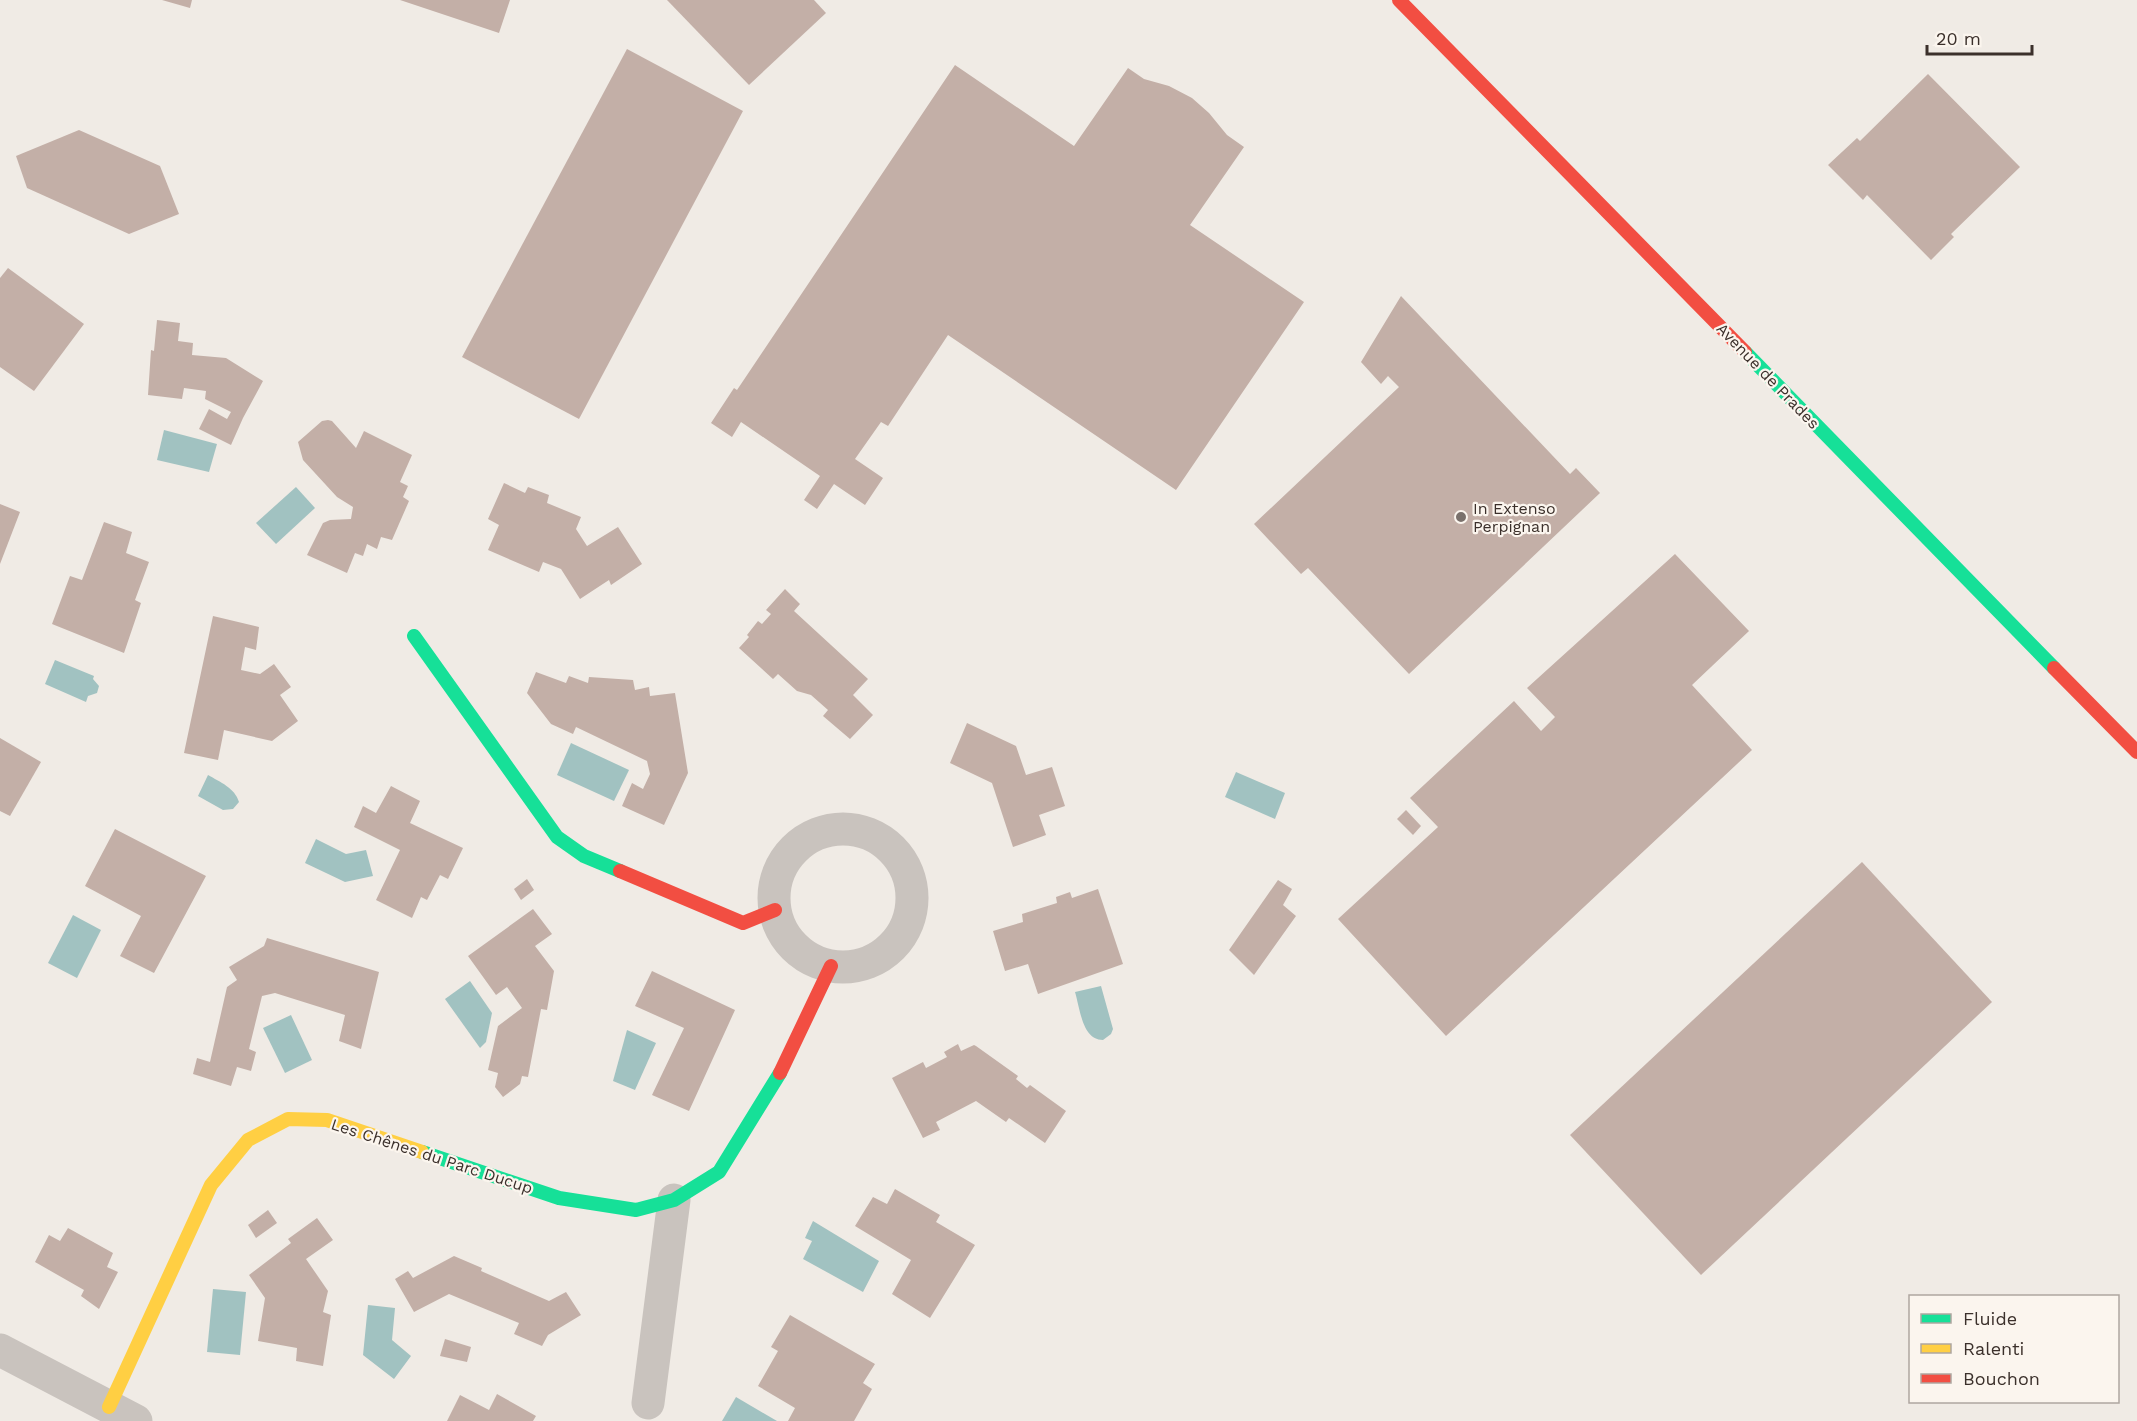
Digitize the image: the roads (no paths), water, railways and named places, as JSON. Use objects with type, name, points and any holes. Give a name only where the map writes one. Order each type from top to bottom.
[{"type":"street","name":"Avenue de Prades","points":[[1399,0],[2137,752]]},
{"type":"street","points":[[414,636],[556,837],[584,856],[743,923],[775,910]]},
{"type":"street","points":[[838,829],[862,831],[883,841],[899,857],[909,878],[912,902],[907,924],[895,944],[877,959],[854,966],[831,966],[811,959],[794,947],[782,930],[775,910],[774,887],[782,865],[796,847],[816,834],[838,829]]},
{"type":"street","name":"Les Chênes du Parc Ducup","points":[[122,1414],[167,1280],[211,1185],[248,1140],[288,1119],[327,1120],[559,1198],[636,1210],[674,1200],[718,1172],[780,1073],[831,966]]},
{"type":"street","points":[[648,1403],[674,1200]]},
{"type":"street","points":[[0,1350],[122,1414]]},
{"type":"water","points":[[164,430],[217,444],[209,472],[157,460]]},
{"type":"water","points":[[296,487],[315,508],[276,544],[256,523]]},
{"type":"water","points":[[55,660],[94,676],[93,679],[99,686],[97,693],[88,696],[86,702],[45,684]]},
{"type":"water","points":[[571,743],[629,770],[614,801],[557,775]]},
{"type":"water","points":[[1236,772],[1285,793],[1275,819],[1225,797]]},
{"type":"water","points":[[208,775],[226,786],[237,797],[239,802],[233,809],[223,810],[198,796]]},
{"type":"water","points":[[316,839],[346,854],[366,850],[373,876],[345,882],[305,863]]},
{"type":"water","points":[[73,915],[101,930],[77,978],[48,963]]},
{"type":"water","points":[[470,981],[492,1013],[486,1042],[480,1048],[445,999]]},
{"type":"water","points":[[1101,986],[1113,1029],[1111,1034],[1103,1040],[1096,1039],[1086,1029],[1075,992]]},
{"type":"water","points":[[291,1015],[312,1060],[285,1073],[263,1028]]},
{"type":"water","points":[[627,1030],[656,1043],[635,1090],[613,1081]]},
{"type":"water","points":[[813,1221],[879,1261],[863,1292],[803,1259],[812,1241],[805,1238]]},
{"type":"water","points":[[213,1289],[246,1292],[240,1355],[207,1352]]},
{"type":"water","points":[[368,1305],[395,1308],[392,1340],[411,1356],[394,1379],[363,1355]]},
{"type":"water","points":[[736,1397],[777,1421],[722,1421]]},
{"type":"place","name":"In Extenso Perpignan","points":[[1461,517]]}]
